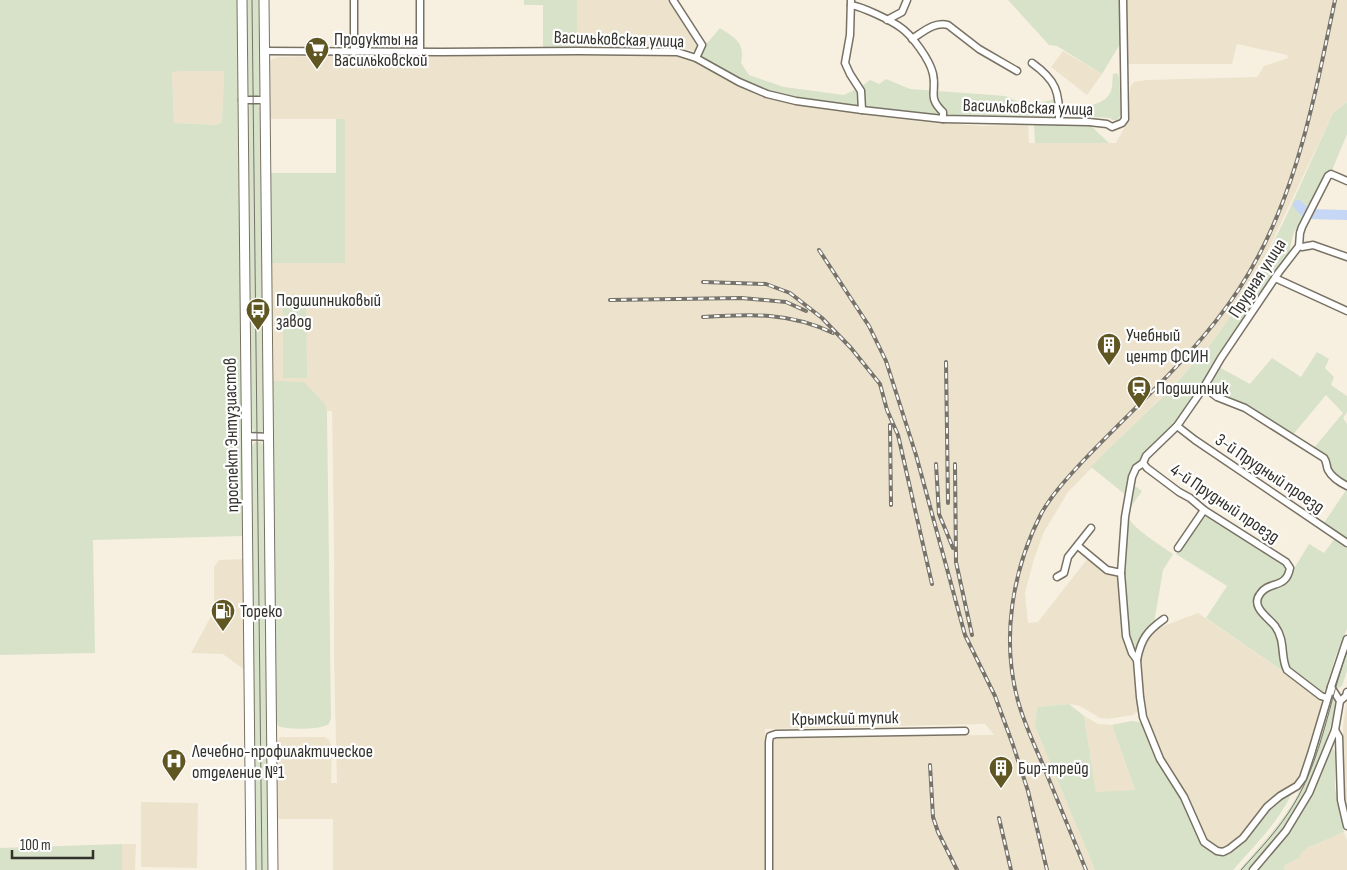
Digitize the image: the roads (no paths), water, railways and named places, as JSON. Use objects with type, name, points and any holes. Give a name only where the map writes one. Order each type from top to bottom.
[{"type":"main road","name":"проспект Энтузиастов","points":[[242,0],[252,870]]},
{"type":"main road","name":"проспект Энтузиастов","points":[[264,0],[273,870]]},
{"type":"street","points":[[354,0],[354,52]]},
{"type":"street","points":[[420,0],[420,52]]},
{"type":"street","points":[[673,0],[702,44],[696,58]]},
{"type":"street","points":[[886,20],[902,12],[907,0]]},
{"type":"street","name":"Васильковская улица","points":[[264,51],[668,52],[686,54],[738,82],[767,94],[796,101],[943,119],[1089,122],[1112,127],[1125,119],[1123,0]]},
{"type":"street","points":[[862,110],[861,91],[845,63],[850,35],[851,3],[900,27],[912,39],[927,59],[933,71],[935,82],[932,98],[943,112],[943,119]]},
{"type":"street","points":[[912,39],[932,26],[942,23],[948,24],[979,50],[1017,71]]},
{"type":"street","points":[[1032,63],[1040,69],[1056,88],[1059,95],[1059,121]]},
{"type":"street","points":[[242,100],[264,100]]},
{"type":"street","name":"Прудная улица","points":[[1137,660],[1132,653],[1126,636],[1121,572],[1125,517],[1136,468],[1143,463],[1146,456],[1177,426],[1275,278],[1299,246],[1302,227],[1328,176],[1332,174],[1347,181]]},
{"type":"street","points":[[1299,246],[1313,244],[1347,257]]},
{"type":"street","points":[[1275,278],[1347,310]]},
{"type":"street","points":[[1204,387],[1217,397],[1245,408],[1324,458],[1331,474],[1347,486]]},
{"type":"street","name":"3-й Прудный проезд","points":[[1177,426],[1347,543]]},
{"type":"street","points":[[247,436],[268,437]]},
{"type":"street","name":"4-й Прудный проезд","points":[[1143,463],[1147,468],[1204,510],[1278,557],[1290,568],[1288,578],[1259,594],[1258,599],[1261,613],[1270,620],[1280,634],[1284,646],[1287,670],[1321,696],[1328,698]]},
{"type":"street","points":[[1178,548],[1204,510]]},
{"type":"street","points":[[1056,577],[1064,573],[1068,557],[1091,528]]},
{"type":"street","points":[[1078,546],[1107,570],[1121,572]]},
{"type":"street","points":[[1164,619],[1142,641],[1137,660],[1143,717],[1154,747],[1184,798],[1204,842],[1217,851],[1223,852],[1243,838],[1267,807],[1280,796],[1297,786],[1303,778],[1347,639]]},
{"type":"street","points":[[1331,687],[1340,701]]},
{"type":"street","points":[[1253,870],[1286,831],[1309,793],[1335,730],[1340,701],[1346,696],[1347,692]]},
{"type":"street","points":[[1335,730],[1339,737],[1341,800],[1347,826]]},
{"type":"street","name":"Крымский тупик","points":[[769,870],[770,736],[776,734],[965,731]]},
{"type":"waterway","points":[[1298,205],[1307,214],[1347,215]]},
{"type":"tram line","points":[[252,0],[262,870]]},
{"type":"tram line","points":[[1241,870],[1282,821],[1304,786],[1312,767],[1347,651]]},
{"type":"railway","points":[[1086,870],[1026,725],[1018,701],[1010,654],[1010,630],[1016,582],[1031,536],[1041,514],[1055,492],[1185,358],[1222,313],[1259,256],[1289,185],[1300,149],[1319,75],[1335,0]]},
{"type":"railway","points":[[819,250],[869,326],[886,361],[916,455],[965,635],[995,696],[1013,745],[1028,791],[1047,870]]},
{"type":"railway","points":[[703,282],[766,284],[790,293],[822,318],[851,348],[880,384],[887,410],[898,435],[932,584]]},
{"type":"railway","points":[[610,300],[741,298],[786,302],[806,311]]},
{"type":"railway","points":[[703,317],[769,316],[801,321],[833,333]]},
{"type":"railway","points":[[946,362],[948,503]]},
{"type":"railway","points":[[890,425],[891,505]]},
{"type":"railway","points":[[936,464],[939,514],[953,548]]},
{"type":"railway","points":[[955,464],[956,562],[972,635]]},
{"type":"railway","points":[[930,765],[933,817],[938,832],[957,870]]},
{"type":"railway","points":[[999,818],[1011,870]]},
{"type":"place","name":"Продукты на Васильковской","points":[[317,70]]},
{"type":"place","name":"Подшипниковый завод","points":[[258,331]]},
{"type":"place","name":"Учебный центр ФСИН","points":[[1109,366]]},
{"type":"place","name":"Подшипник","points":[[1139,409]]},
{"type":"place","name":"Тореко","points":[[223,632]]},
{"type":"place","name":"Лечебно-профилактическое отделение №1","points":[[174,782]]},
{"type":"place","name":"Бир-трейд","points":[[1001,789]]}]
